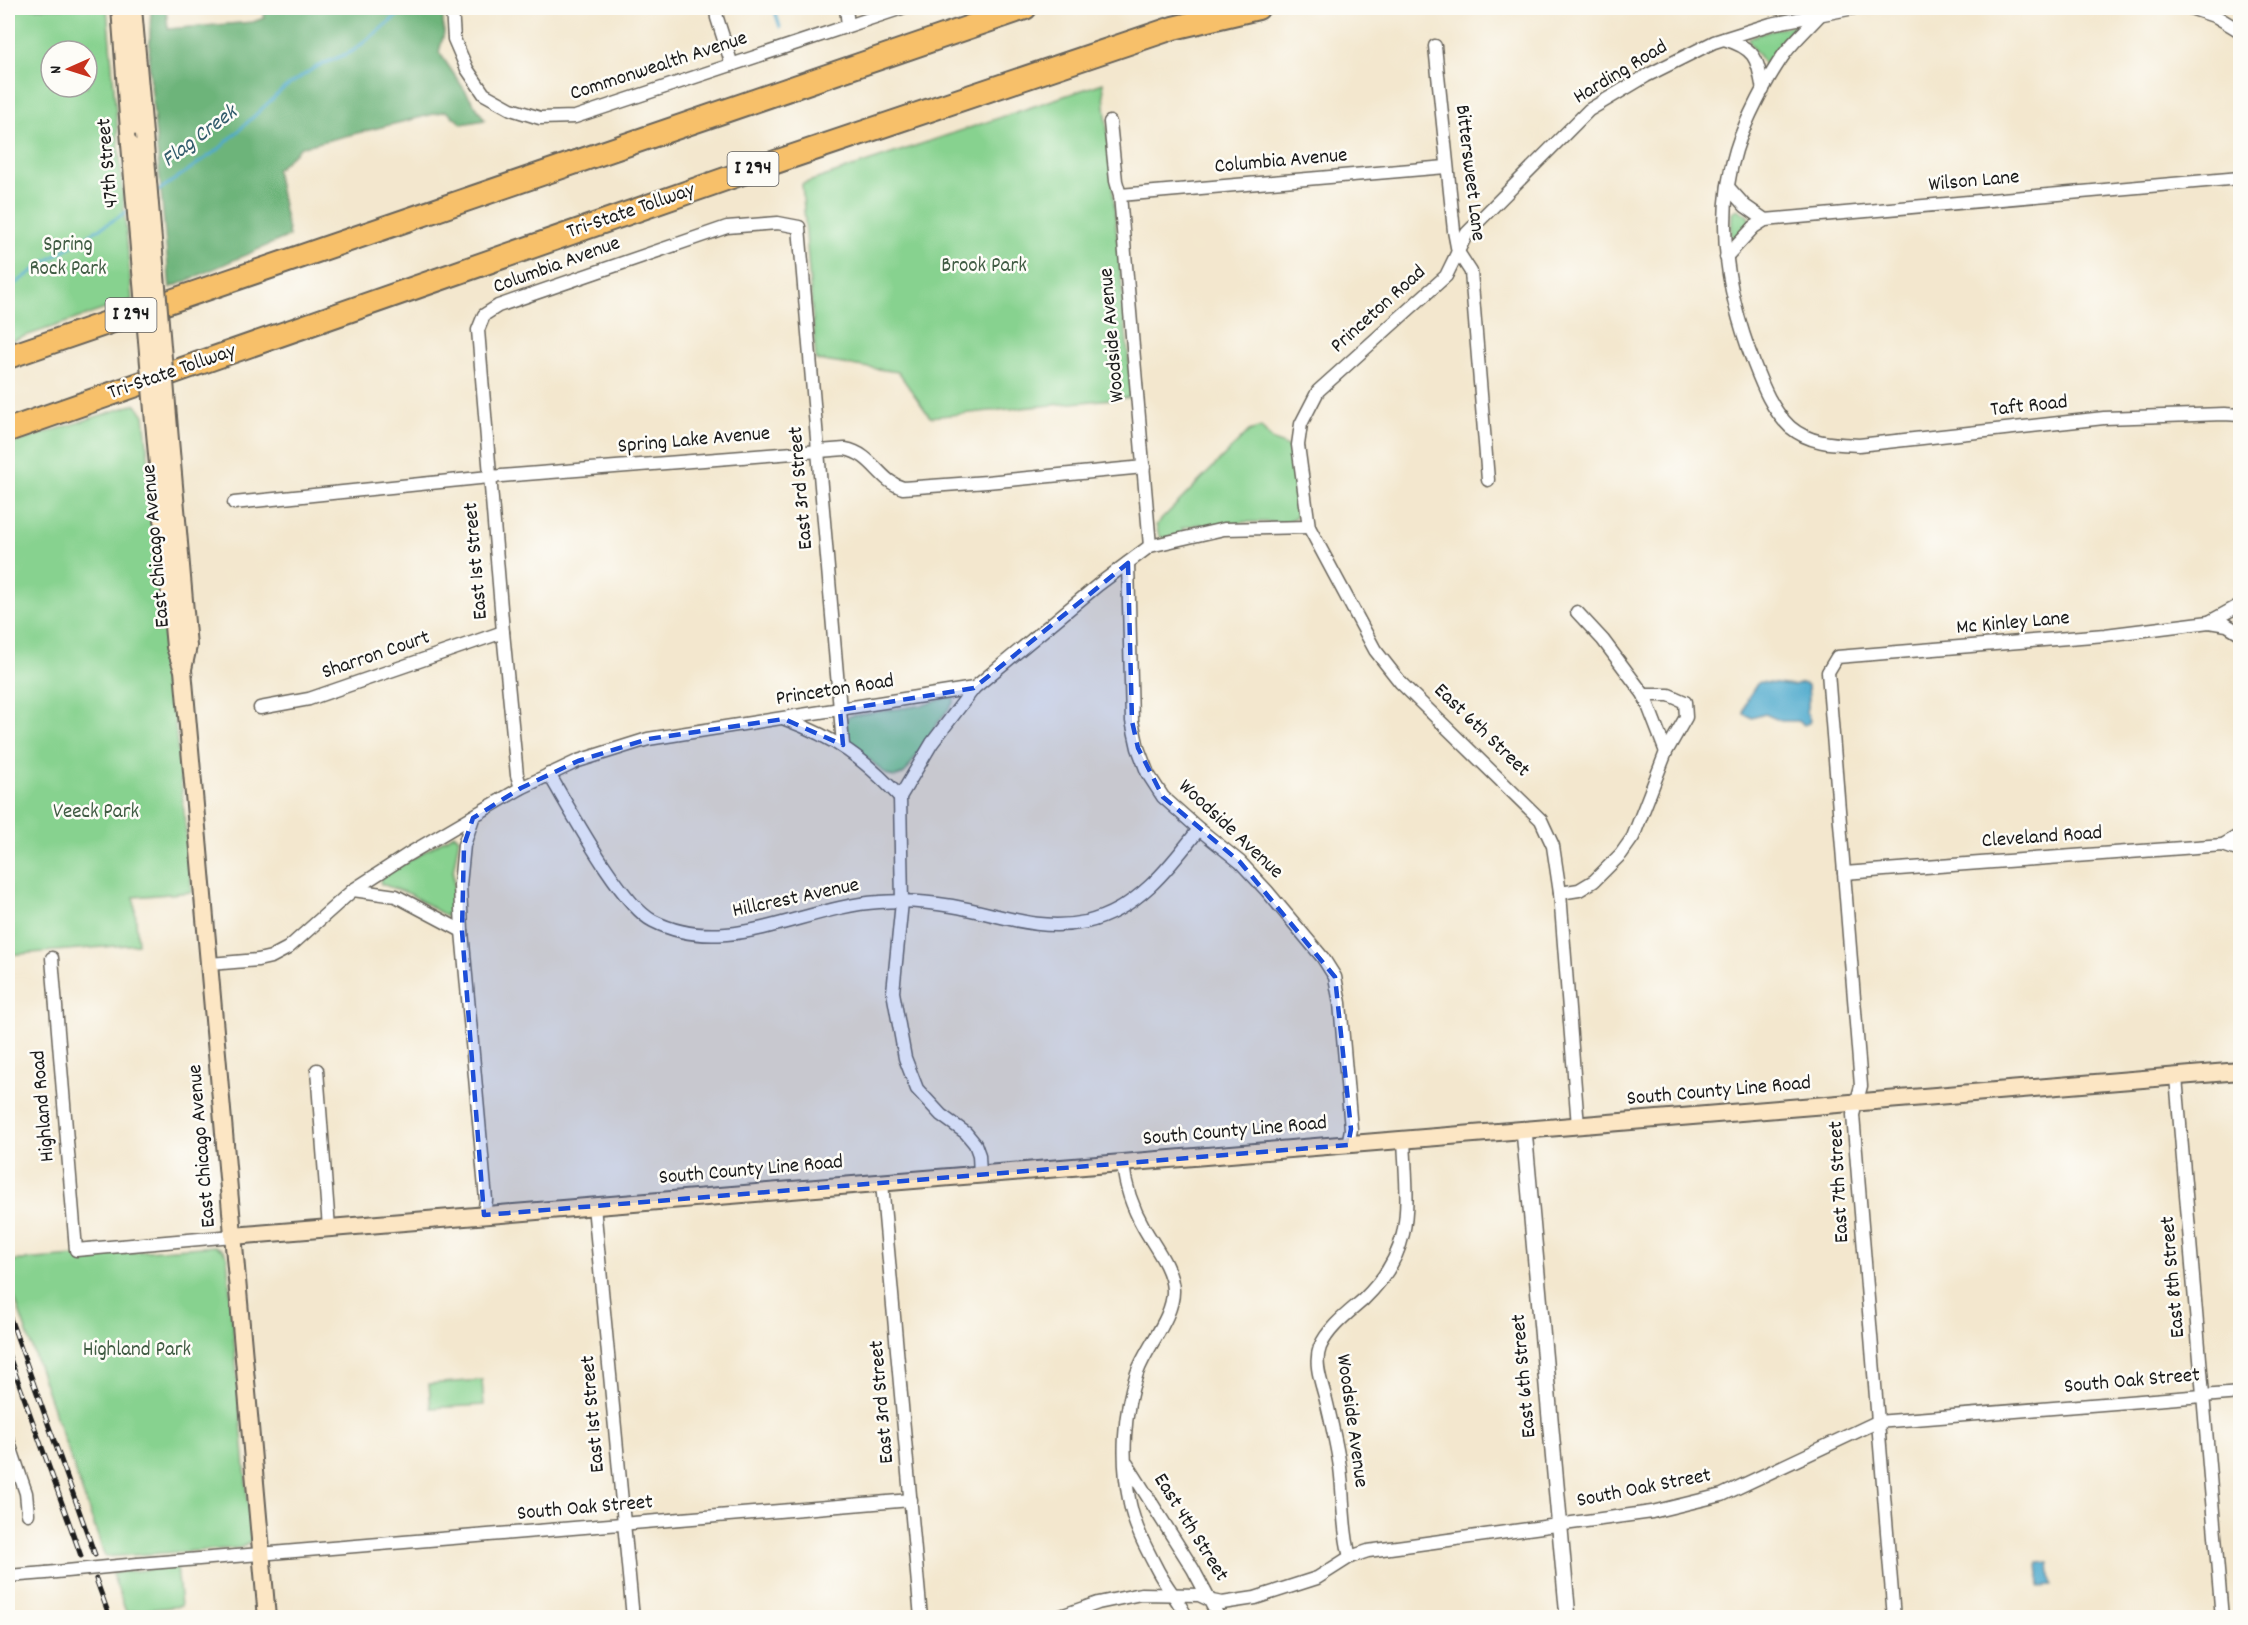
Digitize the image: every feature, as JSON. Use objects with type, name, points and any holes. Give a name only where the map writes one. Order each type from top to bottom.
[{"type":"highway","name":"I 294","points":[[8,357],[485,191],[1025,8]]},
{"type":"highway","name":"Tri-State Tollway","points":[[8,429],[770,163],[1173,28],[1258,8]]},
{"type":"main road","name":"47th Street","points":[[120,8],[130,144],[161,419]]},
{"type":"main road","name":"47th Street","points":[[133,8],[144,134],[161,419]]},
{"type":"main road","name":"East Chicago Avenue","points":[[161,419],[175,647],[183,670],[267,1617]]},
{"type":"main road","name":"South County Line Road","points":[[233,1236],[2241,1071]]},
{"type":"street","name":"Commonwealth Avenue","points":[[452,8],[454,39],[467,69],[484,94],[511,109],[540,118],[575,117],[902,8]]},
{"type":"street","points":[[716,8],[732,65]]},
{"type":"street","points":[[846,8],[848,25]]},
{"type":"street","name":"Harding Road","points":[[1458,252],[1467,233],[1589,110],[1646,76],[1724,39],[1771,24],[1854,8]]},
{"type":"street","points":[[2190,8],[2217,17],[2240,32]]},
{"type":"street","points":[[1726,257],[1728,187],[1736,149],[1763,90],[1785,53],[1819,16]]},
{"type":"street","points":[[1724,39],[1748,49],[1754,57],[1763,90]]},
{"type":"street","name":"Bittersweet Lane","points":[[1435,46],[1446,167],[1458,252],[1471,272],[1488,480]]},
{"type":"street","name":"Woodside Avenue","points":[[1110,122],[1116,181],[1120,195],[1150,546]]},
{"type":"street","name":"Columbia Avenue","points":[[1120,195],[1446,167]]},
{"type":"street","name":"Wilson Lane","points":[[1765,220],[2241,178]]},
{"type":"street","points":[[1726,257],[1754,226],[1765,220],[1745,206],[1728,187]]},
{"type":"street","name":"Columbia Avenue","points":[[478,330],[484,315],[498,306],[727,227],[778,223],[799,227]]},
{"type":"street","name":"East 3rd Street","points":[[799,227],[843,745]]},
{"type":"street","name":"Princeton Road","points":[[1318,391],[1446,276],[1458,252]]},
{"type":"street","name":"Taft Road","points":[[1726,257],[1730,288],[1741,331],[1766,397],[1791,427],[1821,444],[1859,445],[2104,418],[2241,415]]},
{"type":"street","name":"East 1st Street","points":[[478,330],[503,632],[517,775],[522,788]]},
{"type":"street","name":"East 6th Street","points":[[1318,391],[1301,424],[1298,445],[1309,527],[1375,650],[1394,675],[1541,820],[1553,846],[1560,893],[1578,1126]]},
{"type":"street","name":"Spring Lake Avenue","points":[[234,503],[489,477],[818,450],[855,451],[867,458],[896,486],[903,488],[1144,467]]},
{"type":"street","points":[[981,1175],[979,1155],[975,1144],[966,1132],[941,1115],[917,1089],[905,1058],[893,992],[902,902],[900,797],[932,743],[974,688],[1098,585],[1150,546],[1224,529],[1309,527]]},
{"type":"street","name":"Woodside Avenue","points":[[1128,563],[1132,712],[1138,748],[1148,774],[1163,797],[1240,862],[1268,891],[1323,958],[1335,977],[1340,1003],[1351,1129],[1348,1145]]},
{"type":"street","name":"Mc Kinley Lane","points":[[2209,622],[2241,605]]},
{"type":"street","points":[[1576,612],[1603,640],[1644,695],[1666,752]]},
{"type":"street","name":"Mc Kinley Lane","points":[[1828,672],[1837,657],[2105,635],[2209,622],[2227,625],[2241,633]]},
{"type":"street","name":"Sharron Court","points":[[260,708],[309,699],[503,632]]},
{"type":"street","name":"East 7th Street","points":[[1828,672],[1862,1086],[1853,1115],[1894,1617]]},
{"type":"street","name":"Princeton Road","points":[[210,964],[258,960],[271,957],[288,948],[353,890],[407,855],[522,788],[578,761],[648,739],[974,688]]},
{"type":"street","points":[[1560,893],[1579,890],[1593,881],[1621,854],[1633,837],[1666,752],[1686,717],[1685,702],[1669,694],[1644,695]]},
{"type":"street","points":[[784,719],[818,732],[843,745],[868,765],[900,797]]},
{"type":"street","name":"Hillcrest Avenue","points":[[549,774],[607,870],[637,909],[653,921],[682,931],[711,934],[738,933],[766,928],[853,905],[902,902],[951,906],[1038,926],[1086,921],[1128,904],[1150,887],[1167,870],[1199,829]]},
{"type":"street","points":[[473,818],[464,845],[461,875],[462,931],[486,1200],[484,1215]]},
{"type":"street","points":[[2223,845],[2241,835]]},
{"type":"street","name":"Cleveland Road","points":[[1844,873],[2223,845],[2241,851]]},
{"type":"street","points":[[353,890],[396,896],[462,931]]},
{"type":"street","name":"Highland Road","points":[[52,958],[76,1250],[233,1236]]},
{"type":"street","points":[[317,1070],[328,1228]]},
{"type":"street","name":"East 8th Street","points":[[2176,1077],[2222,1617]]},
{"type":"street","name":"East 6th Street","points":[[1524,1130],[1568,1617]]},
{"type":"street","name":"Woodside Avenue","points":[[1350,1557],[1345,1540],[1340,1466],[1317,1359],[1325,1338],[1365,1298],[1390,1268],[1396,1257],[1406,1229],[1408,1213],[1404,1140]]},
{"type":"street","name":"East 4th Street","points":[[1123,1163],[1124,1178],[1131,1203],[1166,1267],[1173,1290],[1168,1313],[1144,1354],[1126,1417],[1125,1461],[1130,1503],[1143,1542],[1187,1617]]},
{"type":"street","name":"East 3rd Street","points":[[882,1183],[921,1617]]},
{"type":"street","name":"East 1st Street","points":[[594,1206],[633,1617]]},
{"type":"street","name":"South Oak Street","points":[[1055,1617],[1114,1599],[1141,1594],[1199,1595],[1212,1601],[1234,1602],[1289,1589],[1317,1578],[1350,1557],[1368,1551],[1652,1512],[1722,1495],[1877,1422],[2241,1393]]},
{"type":"street","points":[[8,1440],[26,1493],[28,1514]]},
{"type":"street","name":"East 4th Street","points":[[1125,1461],[1212,1601],[1219,1617]]},
{"type":"street","name":"South Oak Street","points":[[8,1576],[911,1500]]},
{"type":"highlighted area","points":[[1128,563],[1132,721],[1138,748],[1163,797],[1240,862],[1335,977],[1351,1129],[1348,1145],[484,1215],[462,931],[464,845],[473,818],[521,788],[578,761],[648,739],[784,719],[843,745],[840,710],[974,688]]},
{"type":"green space","name":"Spring Rock Park","points":[[8,8],[107,8],[132,300],[8,342]]},
{"type":"green space","points":[[151,8],[166,8],[168,29],[253,22],[264,18],[265,8],[442,8],[444,33],[439,52],[485,120],[462,124],[446,111],[301,147],[276,170],[289,236],[170,288],[149,62]]},
{"type":"green space","points":[[1802,23],[1803,25],[1768,70],[1766,69],[1748,39]]},
{"type":"green space","name":"Brook Park","points":[[1103,83],[1132,397],[930,417],[898,372],[816,360],[802,184]]},
{"type":"green space","points":[[1738,209],[1748,216],[1750,222],[1731,241],[1732,212]]},
{"type":"green space","name":"Veeck Park","points":[[135,404],[144,415],[192,892],[134,897],[138,944],[8,955],[8,445]]},
{"type":"green space","points":[[1261,427],[1272,440],[1293,449],[1300,506],[1296,517],[1287,522],[1244,522],[1202,531],[1200,524],[1182,528],[1184,535],[1163,538],[1159,536],[1156,525],[1249,431]]},
{"type":"green space","points":[[949,697],[954,698],[954,702],[907,770],[900,776],[886,774],[848,741],[846,719],[850,716],[924,705]]},
{"type":"green space","points":[[454,834],[459,838],[453,872],[455,915],[453,918],[449,918],[410,894],[381,884],[382,877]]},
{"type":"green space","name":"Highland Park","points":[[215,1246],[223,1250],[227,1256],[251,1540],[239,1548],[105,1557],[8,1279],[8,1261]]},
{"type":"green space","points":[[482,1380],[484,1405],[431,1408],[429,1384]]},
{"type":"green space","points":[[177,1567],[181,1606],[126,1612],[112,1573]]},
{"type":"water","points":[[1760,682],[1794,686],[1802,683],[1808,685],[1809,699],[1806,712],[1809,723],[1804,725],[1798,721],[1781,721],[1765,714],[1752,718],[1744,714],[1744,707],[1748,699]]},
{"type":"water","points":[[2049,1562],[2051,1586],[2040,1587],[2038,1563]]},
{"type":"waterway","name":"Flag Creek","points":[[155,193],[219,149],[283,89],[314,68],[353,51],[407,8]]},
{"type":"waterway","points":[[774,8],[780,27]]},
{"type":"waterway","name":"Flag Creek","points":[[8,289],[47,261],[130,210]]},
{"type":"railway","points":[[8,1312],[95,1555]]},
{"type":"railway","points":[[8,1353],[81,1556]]},
{"type":"railway","points":[[96,1579],[110,1618]]}]
